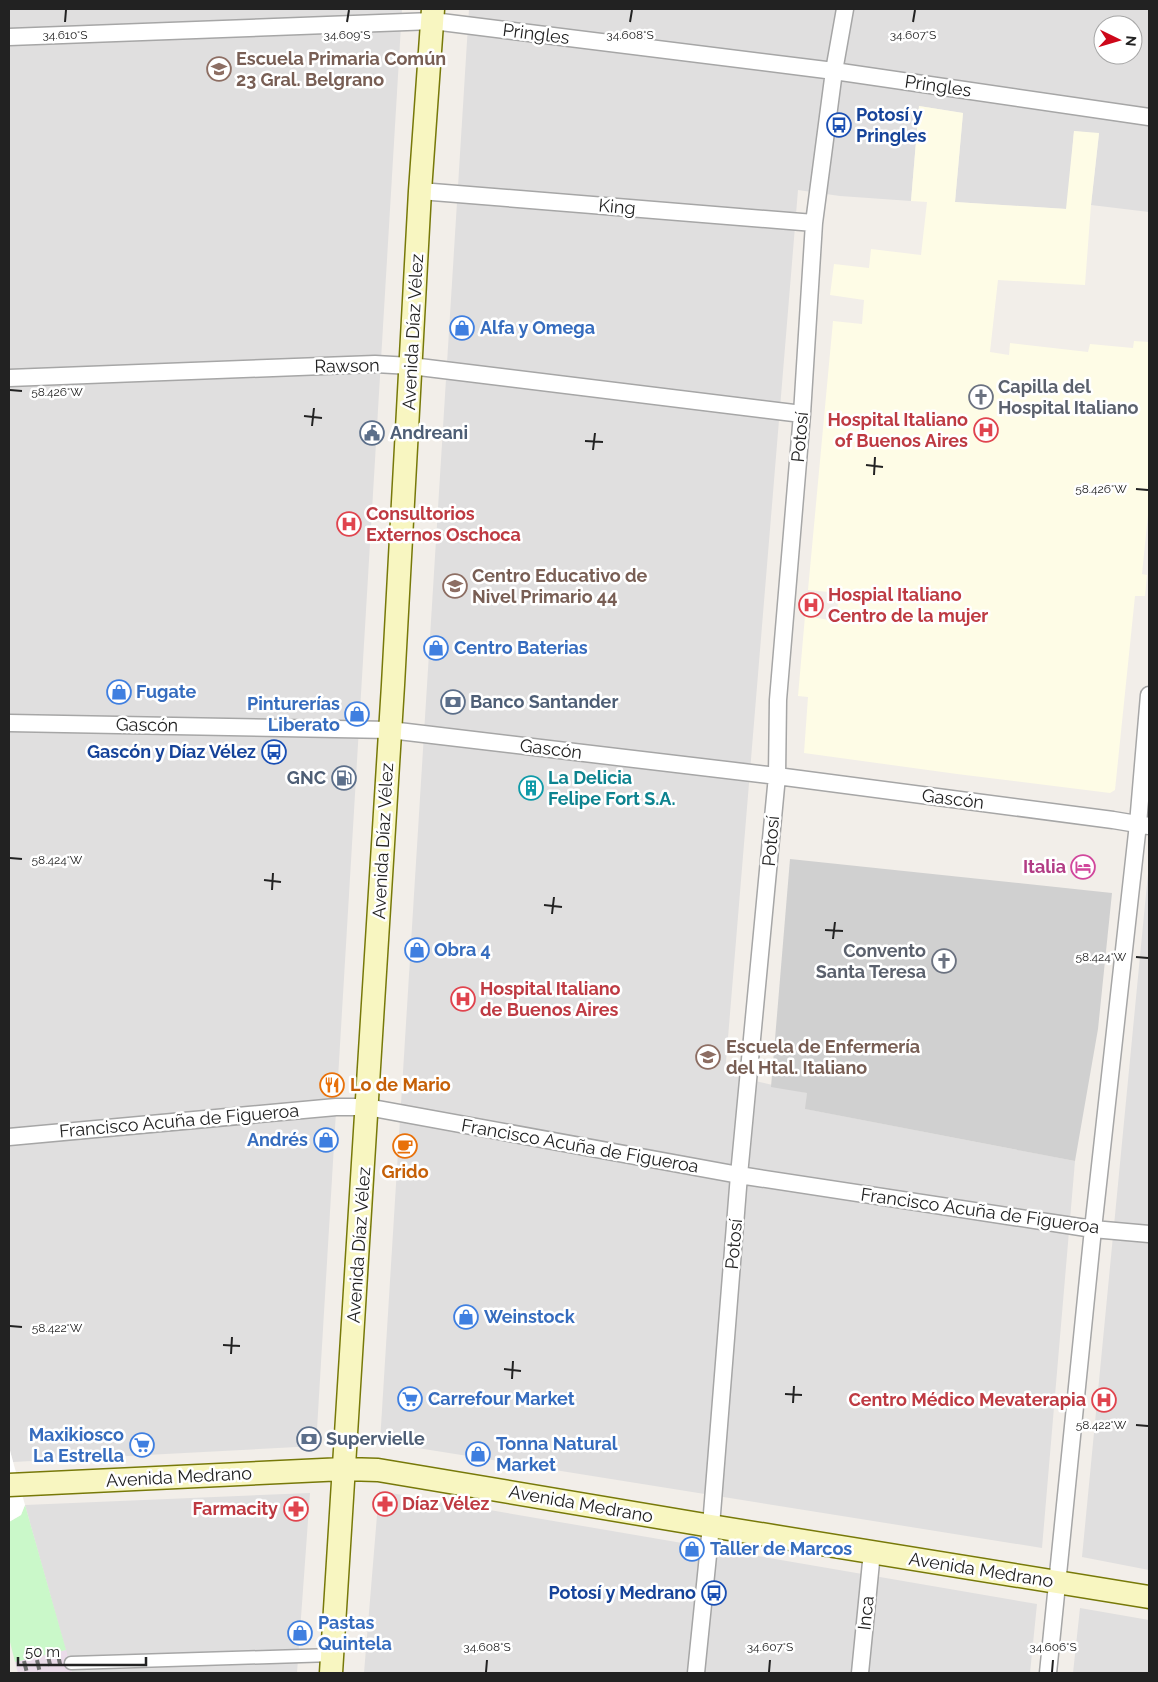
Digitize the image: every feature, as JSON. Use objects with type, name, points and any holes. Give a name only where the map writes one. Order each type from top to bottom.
[{"type":"main road","name":"Avenida Díaz Vélez","points":[[332,1664],[368,1107],[420,191],[433,15]]},
{"type":"main road","name":"Avenida Medrano","points":[[9,1485],[344,1469],[378,1470],[436,1478],[711,1526],[1149,1597]]},
{"type":"street","name":"Potosí","points":[[696,1673],[711,1526],[739,1175],[777,776],[778,700],[802,414],[814,222],[834,70],[845,9]]},
{"type":"street","name":"Pringles","points":[[9,37],[433,15],[834,70],[1149,116]]},
{"type":"street","name":"King","points":[[420,191],[814,222]]},
{"type":"street","name":"Rawson","points":[[9,378],[375,364],[411,366],[802,414]]},
{"type":"street","points":[[1048,1673],[1093,1229],[1144,825],[1149,696]]},
{"type":"street","name":"Gascón","points":[[9,723],[390,730],[777,776],[1144,825]]},
{"type":"street","name":"Francisco Acuña de Figueroa","points":[[9,1137],[336,1107],[368,1107],[739,1175],[1093,1229],[1149,1234]]},
{"type":"street","name":"Inca","points":[[860,1673],[872,1552]]},
{"type":"street","points":[[71,1664],[332,1664]]},
{"type":"shaded area","points":[[9,9],[402,9],[316,1446],[13,1462],[9,1447]]},
{"type":"shaded area","points":[[469,9],[1149,9],[1149,212],[1091,205],[1099,134],[1074,131],[1067,209],[955,202],[963,113],[919,106],[911,201],[840,196],[798,190],[725,1074],[807,1093],[806,1109],[1075,1161],[1042,1548],[380,1442]]},
{"type":"shaded area","name":"Hospital Italiano of Buenos Aires","points":[[919,106],[963,113],[955,202],[1066,209],[1074,131],[1099,133],[1085,285],[998,280],[990,352],[1009,355],[1010,343],[1088,352],[1090,344],[1133,348],[1134,341],[1149,342],[1149,505],[1142,574],[1147,575],[1145,596],[1135,596],[1115,790],[1110,793],[804,753],[808,697],[798,696],[805,616],[836,621],[839,593],[808,590],[833,321],[862,324],[864,300],[830,295],[834,264],[869,268],[871,249],[921,255],[927,202],[911,201]]},
{"type":"shaded area","name":"Convento Santa Teresa","points":[[790,859],[1112,893],[1098,1029],[1075,1161],[805,1109],[807,1093],[771,1087]]},
{"type":"shaded area","points":[[1149,863],[1149,1570],[1082,1557]]},
{"type":"shaded area","points":[[379,1491],[1037,1604],[1030,1673],[364,1673]]},
{"type":"shaded area","points":[[310,1493],[297,1673],[72,1673],[25,1505]]},
{"type":"shaded area","points":[[1080,1608],[1149,1620],[1149,1673],[1073,1673]]},
{"type":"shaded area","points":[[66,1650],[72,1673],[18,1673],[15,1662]]},
{"type":"green space","points":[[25,1505],[66,1650],[15,1662],[9,1638],[9,1522],[21,1515]]},
{"type":"pier","points":[[9,1447],[25,1505],[21,1515],[9,1522]]},
{"type":"railway","points":[[58,1655],[62,1673]]},
{"type":"railway","points":[[48,1656],[52,1673]]},
{"type":"railway","points":[[37,1660],[40,1673]]},
{"type":"railway","points":[[24,1661],[27,1673]]},
{"type":"place","name":"Escuela Primaria Común 23 Gral. Belgrano","points":[[219,69]]},
{"type":"place","name":"Potosí y Pringles","points":[[839,125]]},
{"type":"place","name":"Alfa y Omega","points":[[462,328]]},
{"type":"place","name":"Capilla del Hospital Italiano","points":[[981,397]]},
{"type":"place","name":"Hospital Italiano of Buenos Aires","points":[[986,430]]},
{"type":"place","name":"Andreani","points":[[372,433]]},
{"type":"place","name":"Consultorios Externos Oschoca","points":[[349,524]]},
{"type":"place","name":"Centro Educativo de Nivel Primario 44","points":[[455,586]]},
{"type":"place","name":"Hospial Italiano Centro de la mujer","points":[[811,605]]},
{"type":"place","name":"Centro Baterias","points":[[436,648]]},
{"type":"place","name":"Fugate","points":[[119,692]]},
{"type":"place","name":"Banco Santander","points":[[453,702]]},
{"type":"place","name":"Pinturerías Liberato","points":[[357,714]]},
{"type":"place","name":"Gascón y Díaz Vélez","points":[[274,752]]},
{"type":"place","name":"GNC","points":[[344,778]]},
{"type":"place","name":"La Delicia Felipe Fort S.A.","points":[[531,788]]},
{"type":"place","name":"Italia","points":[[1083,867]]},
{"type":"place","name":"Obra 4","points":[[417,950]]},
{"type":"place","name":"Convento Santa Teresa","points":[[944,961]]},
{"type":"place","name":"Hospital Italiano de Buenos Aires","points":[[463,999]]},
{"type":"place","name":"Escuela de Enfermería del Htal. Italiano","points":[[708,1057]]},
{"type":"place","name":"Lo de Mario","points":[[332,1085]]},
{"type":"place","name":"Andrés","points":[[326,1140]]},
{"type":"place","name":"Grido","points":[[405,1146]]},
{"type":"place","name":"Weinstock","points":[[466,1317]]},
{"type":"place","name":"Carrefour Market","points":[[410,1399]]},
{"type":"place","name":"Centro Médico Mevaterapia","points":[[1104,1400]]},
{"type":"place","name":"Supervielle","points":[[309,1439]]},
{"type":"place","name":"Maxikiosco La Estrella","points":[[142,1445]]},
{"type":"place","name":"Tonna Natural Market","points":[[478,1454]]},
{"type":"place","name":"Díaz Vélez","points":[[385,1504]]},
{"type":"place","name":"Farmacity","points":[[296,1509]]},
{"type":"place","name":"Taller de Marcos","points":[[692,1549]]},
{"type":"place","name":"Potosí y Medrano","points":[[714,1593]]},
{"type":"place","name":"Pastas Quintela","points":[[300,1633]]}]
